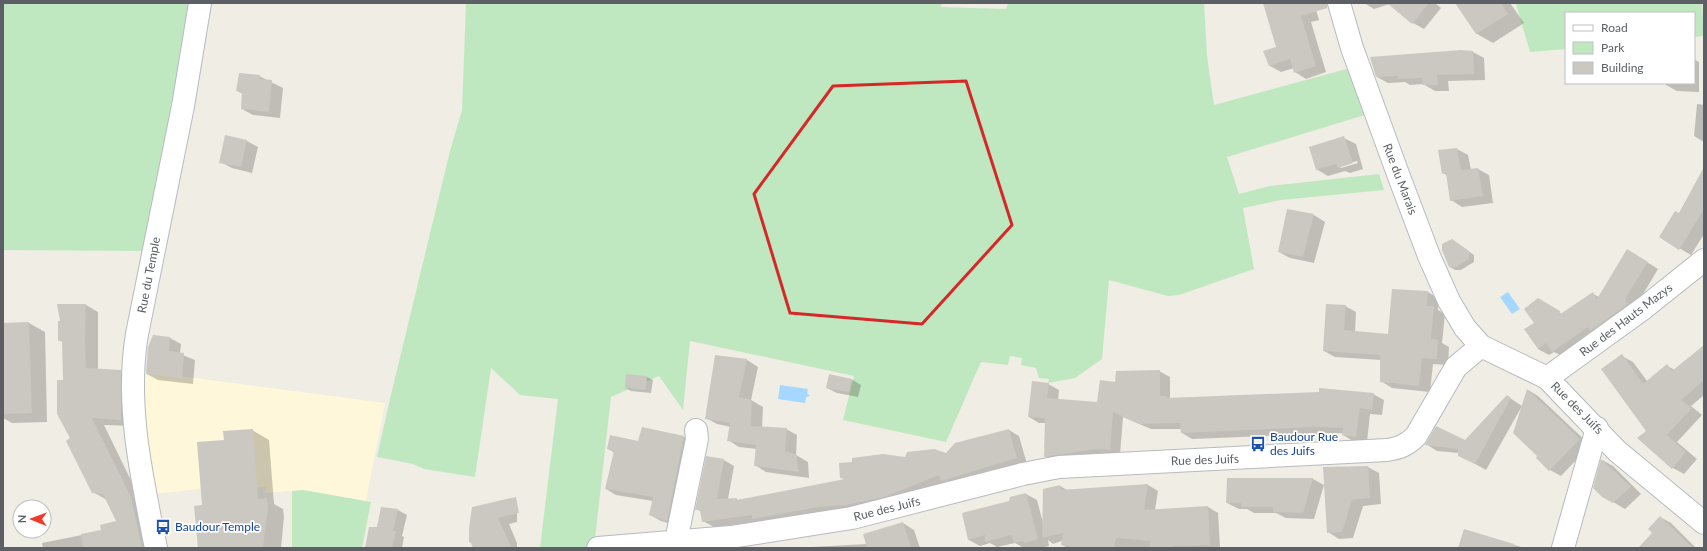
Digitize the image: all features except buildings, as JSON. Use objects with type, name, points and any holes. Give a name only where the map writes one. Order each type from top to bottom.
[{"type":"street","name":"Rue du Temple","points":[[156,548],[138,447],[133,400],[133,369],[138,334],[183,106],[200,3]]},
{"type":"street","name":"Rue du Marais","points":[[1339,3],[1352,48],[1429,256],[1456,315],[1481,346]]},
{"type":"street","name":"Rue des Hauts Mazys","points":[[1547,378],[1644,308],[1704,260]]},
{"type":"street","name":"Rue des Juifs","points":[[598,548],[731,537],[852,518],[1023,474],[1059,467],[1387,450],[1399,448],[1409,444],[1416,436],[1456,367],[1481,346],[1547,378],[1597,428],[1617,451],[1704,523]]},
{"type":"street","points":[[1563,548],[1597,428]]},
{"type":"street","points":[[676,541],[697,439],[696,430]]},
{"type":"highlighted area","points":[[966,81],[1012,225],[922,324],[790,313],[754,194],[833,86]]},
{"type":"shaded area","points":[[141,371],[385,403],[366,501],[303,490],[265,493],[266,487],[255,488],[255,483],[154,494],[143,429]]},
{"type":"green space","points":[[3,3],[193,3],[145,251],[3,250]]},
{"type":"green space","points":[[466,3],[942,3],[941,7],[1006,9],[1008,3],[1204,3],[1207,56],[1214,105],[1350,68],[1368,114],[1227,157],[1239,194],[1270,186],[1379,174],[1384,190],[1281,200],[1243,208],[1254,269],[1179,295],[1168,296],[1109,280],[1102,359],[1075,378],[1048,383],[1049,379],[1039,378],[1036,368],[1021,365],[1022,358],[1010,356],[1008,365],[981,362],[946,442],[843,420],[854,376],[690,341],[683,410],[659,376],[611,397],[594,548],[540,548],[558,399],[520,395],[491,368],[475,477],[424,469],[413,464],[377,457],[450,151],[462,110]]},
{"type":"green space","points":[[1702,3],[1704,36],[1695,37],[1695,12],[1565,12],[1565,49],[1530,52],[1516,4]]},
{"type":"green space","points":[[303,490],[371,502],[362,548],[292,548],[292,491]]},
{"type":"water","points":[[1508,292],[1520,309],[1512,314],[1500,297]]},
{"type":"water","points":[[780,385],[808,389],[807,393],[810,396],[806,397],[805,403],[778,399]]},
{"type":"place","name":"Baudour Rue des Juifs","points":[[1258,444]]},
{"type":"place","name":"Baudour Temple","points":[[163,527]]}]
